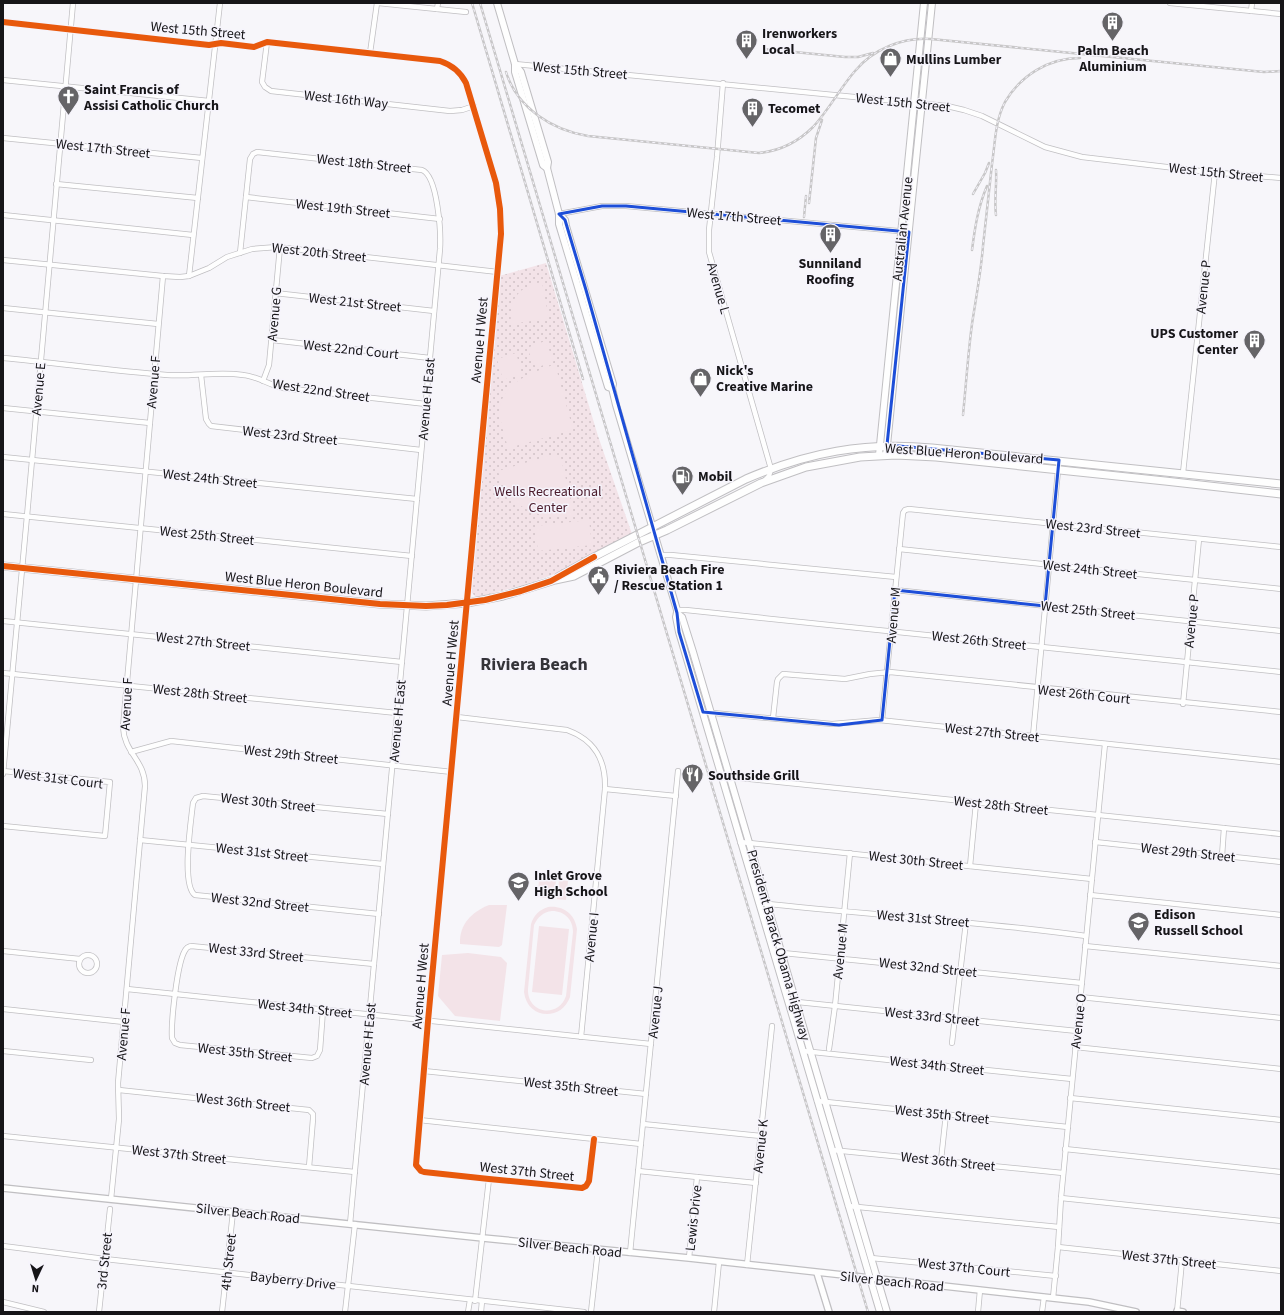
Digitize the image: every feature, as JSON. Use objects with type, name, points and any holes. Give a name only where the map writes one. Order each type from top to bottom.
[{"type":"main road","name":"President Barack Obama Highway","points":[[497,3],[515,64],[521,72],[548,162],[547,168],[559,214],[559,224],[608,387],[612,388],[677,612],[676,617],[679,632],[740,842],[848,1206],[874,1278]]},
{"type":"main road","name":"Australian Avenue","points":[[884,446],[901,232],[924,3]]},
{"type":"main road","name":"Australian Avenue","points":[[883,455],[909,232],[932,3]]},
{"type":"main road","name":"West Blue Heron Boulevard","points":[[654,532],[746,479],[772,469],[821,454],[884,446],[932,448],[1059,460],[1281,484]]},
{"type":"main road","name":"West Blue Heron Boulevard","points":[[3,566],[407,606],[444,606],[503,596],[555,580],[594,557],[654,532],[761,483],[788,472],[818,464],[842,460],[883,455],[936,457],[1281,494]]},
{"type":"main road","points":[[1136,478],[1140,474],[1177,477],[1183,473]]},
{"type":"main road","points":[[1188,483],[1193,479],[1231,483],[1239,479]]},
{"type":"main road","name":"President Barack Obama Highway","points":[[677,612],[682,617],[857,1207],[871,1258],[874,1278]]},
{"type":"main road","points":[[874,1278],[880,1312]]},
{"type":"main road","points":[[874,1278],[887,1312]]},
{"type":"street","name":"Avenue E","points":[[3,774],[73,3]]},
{"type":"street","points":[[189,276],[220,3]]},
{"type":"street","points":[[370,53],[378,3],[466,12]]},
{"type":"street","points":[[437,9],[438,3]]},
{"type":"street","points":[[1170,3],[1281,14]]},
{"type":"street","points":[[1251,11],[1252,3]]},
{"type":"street","name":"West 15th Street","points":[[3,22],[209,45],[221,44],[254,47],[267,42],[370,53],[440,61],[451,65],[458,71]]},
{"type":"street","name":"West 16th Way","points":[[267,42],[262,82],[265,87],[271,90],[450,111],[462,110],[474,106]]},
{"type":"street","name":"West 15th Street","points":[[515,64],[723,83],[947,106],[970,112],[998,123],[1045,147],[1082,157],[1281,178]]},
{"type":"street","name":"Avenue H West","points":[[418,1168],[416,1162],[419,1120],[501,234],[499,196],[494,177],[474,106],[466,83],[458,71]]},
{"type":"street","points":[[3,80],[209,102]]},
{"type":"street","name":"Avenue L","points":[[723,83],[717,157],[710,213],[709,252],[772,469]]},
{"type":"street","name":"West 17th Street","points":[[3,138],[202,158]]},
{"type":"street","name":"West 18th Street","points":[[246,197],[250,159],[253,154],[260,152],[422,170],[430,177],[436,197],[440,219]]},
{"type":"street","name":"Avenue P","points":[[1183,473],[1215,172]]},
{"type":"street","points":[[56,184],[198,198]]},
{"type":"street","points":[[240,253],[246,197]]},
{"type":"street","name":"West 19th Street","points":[[246,197],[440,219]]},
{"type":"street","name":"West 17th Street","points":[[559,214],[593,207],[614,205],[909,232]]},
{"type":"street","points":[[3,215],[193,235]]},
{"type":"street","name":"Avenue H East","points":[[345,1312],[353,1224],[355,1172],[422,450],[440,240],[440,219]]},
{"type":"street","name":"West 20th Street","points":[[3,260],[180,277],[201,272],[227,257],[259,247],[280,247],[498,272]]},
{"type":"street","name":"Avenue G","points":[[263,381],[269,365],[280,247]]},
{"type":"street","name":"Avenue F","points":[[111,1200],[119,1119],[118,1090],[145,783],[140,765],[125,740],[123,727],[163,276]]},
{"type":"street","name":"West 21st Street","points":[[275,293],[434,311]]},
{"type":"street","points":[[3,308],[158,324]]},
{"type":"street","name":"West 22nd Court","points":[[272,340],[430,358]]},
{"type":"street","name":"West 22nd Street","points":[[3,358],[182,376],[244,374],[284,388],[426,404]]},
{"type":"street","name":"West 23rd Street","points":[[201,375],[206,419],[208,424],[211,426],[422,450]]},
{"type":"street","points":[[3,408],[150,423]]},
{"type":"street","name":"West 24th Street","points":[[3,457],[417,500]]},
{"type":"street","points":[[1033,736],[1059,460]]},
{"type":"street","points":[[761,483],[769,476],[772,469]]},
{"type":"street","name":"West 23rd Street","points":[[905,510],[910,509],[1281,547]]},
{"type":"street","name":"Avenue M","points":[[882,720],[899,549],[903,513],[905,510]]},
{"type":"street","name":"West 25th Street","points":[[3,514],[412,556]]},
{"type":"street","name":"Avenue P","points":[[1183,703],[1199,539]]},
{"type":"street","name":"West 24th Street","points":[[899,549],[1281,588]]},
{"type":"street","points":[[660,555],[896,577]]},
{"type":"street","name":"West 25th Street","points":[[895,590],[1281,630]]},
{"type":"street","name":"West 26th Street","points":[[677,612],[686,610],[1281,672]]},
{"type":"street","name":"West 27th Street","points":[[3,621],[402,662]]},
{"type":"street","name":"West 28th Street","points":[[3,672],[397,713]]},
{"type":"street","name":"West 26th Court","points":[[773,718],[777,682],[783,674],[845,679],[870,674],[894,672],[1281,714]]},
{"type":"street","name":"West 27th Street","points":[[703,712],[839,724],[882,720],[1281,762]]},
{"type":"street","points":[[457,718],[560,728],[574,732],[590,744],[598,755],[605,772],[605,789],[676,796]]},
{"type":"street","name":"West 29th Street","points":[[131,752],[171,741],[452,772]]},
{"type":"street","name":"Avenue O","points":[[1053,1298],[1070,1098],[1105,744]]},
{"type":"street","name":"West 31st Court","points":[[3,771],[110,782],[105,836],[3,826]]},
{"type":"street","name":"Avenue J","points":[[630,1253],[678,771]]},
{"type":"street","name":"West 28th Street","points":[[721,776],[1281,834]]},
{"type":"street","name":"Avenue I","points":[[581,1037],[605,789]]},
{"type":"street","name":"West 30th Street","points":[[189,845],[193,803],[196,798],[200,796],[388,814]]},
{"type":"street","points":[[970,866],[976,803]]},
{"type":"street","points":[[1222,856],[1224,828]]},
{"type":"street","name":"West 31st Street","points":[[140,840],[383,864]]},
{"type":"street","name":"West 30th Street","points":[[740,842],[1092,879]]},
{"type":"street","name":"West 29th Street","points":[[1095,842],[1281,862]]},
{"type":"street","name":"West 32nd Street","points":[[189,845],[187,874],[190,889],[194,895],[379,914]]},
{"type":"street","name":"Avenue M","points":[[829,1048],[835,1006],[850,853]]},
{"type":"street","points":[[1090,895],[1281,915]]},
{"type":"street","name":"West 31st Street","points":[[759,903],[966,922],[1086,936]]},
{"type":"street","points":[[952,1043],[966,922]]},
{"type":"street","name":"West 33rd Street","points":[[176,994],[178,971],[181,960],[186,949],[191,946],[374,964]]},
{"type":"street","points":[[1085,946],[1281,966]]},
{"type":"street","points":[[3,951],[80,959],[85,955],[91,955],[96,959],[96,968],[88,973],[83,972],[78,965],[80,959]]},
{"type":"street","name":"West 32nd Street","points":[[773,952],[1082,983]]},
{"type":"street","name":"West 34th Street","points":[[127,989],[651,1044]]},
{"type":"street","name":"West 35th Street","points":[[176,994],[172,1038],[175,1043],[180,1045],[312,1058],[318,1056],[320,1050],[323,1010]]},
{"type":"street","points":[[1080,997],[1281,1018]]},
{"type":"street","name":"West 33rd Street","points":[[788,1001],[1077,1031]]},
{"type":"street","points":[[3,1009],[124,1022]]},
{"type":"street","name":"Avenue K","points":[[747,1266],[772,1026]]},
{"type":"street","points":[[1075,1047],[1281,1069]]},
{"type":"street","points":[[3,1051],[91,1060]]},
{"type":"street","name":"West 34th Street","points":[[803,1052],[1072,1079]]},
{"type":"street","name":"West 35th Street","points":[[424,1071],[646,1094]]},
{"type":"street","name":"West 36th Street","points":[[118,1090],[309,1110],[313,1114],[309,1168]]},
{"type":"street","points":[[1070,1098],[1281,1120]]},
{"type":"street","name":"West 35th Street","points":[[817,1101],[1068,1126]]},
{"type":"street","points":[[941,1160],[946,1114]]},
{"type":"street","points":[[419,1120],[641,1144]]},
{"type":"street","points":[[643,1124],[761,1136]]},
{"type":"street","name":"West 37th Street","points":[[3,1136],[355,1172]]},
{"type":"street","name":"West 37th Street","points":[[418,1168],[424,1172],[582,1188],[586,1186],[589,1181],[594,1139]]},
{"type":"street","points":[[1066,1149],[1281,1172]]},
{"type":"street","name":"West 36th Street","points":[[832,1150],[1063,1173]]},
{"type":"street","points":[[638,1171],[756,1183]]},
{"type":"street","name":"Lewis Drive","points":[[689,1258],[697,1177]]},
{"type":"street","points":[[475,1301],[489,1179]]},
{"type":"street","name":"Silver Beach Road","points":[[3,1188],[874,1278],[1088,1302],[1136,1312]]},
{"type":"street","points":[[1061,1198],[1281,1221]]},
{"type":"street","points":[[848,1206],[1059,1227]]},
{"type":"street","name":"3rd Street","points":[[99,1312],[110,1209]]},
{"type":"street","name":"4th Street","points":[[222,1312],[233,1212]]},
{"type":"street","name":"Bayberry Drive","points":[[3,1246],[105,1259],[584,1312]]},
{"type":"street","name":"West 37th Street","points":[[1058,1248],[1281,1271]]},
{"type":"street","points":[[592,1312],[598,1250]]},
{"type":"street","name":"West 37th Court","points":[[871,1258],[1056,1276]]},
{"type":"street","points":[[1179,1312],[1182,1261]]},
{"type":"street","points":[[714,1312],[719,1262]]},
{"type":"street","points":[[817,1273],[829,1312]]},
{"type":"street","points":[[978,1312],[980,1290]]},
{"type":"street","points":[[1042,1312],[1044,1297]]},
{"type":"street","points":[[468,1312],[470,1300]]},
{"type":"street","points":[[481,1312],[482,1301]]},
{"type":"street","points":[[3,1302],[44,1312]]},
{"type":"highlighted area","points":[[602,206],[626,206],[909,232],[887,445],[1059,460],[1045,606],[895,590],[882,720],[839,725],[703,712],[679,632],[677,613],[586,290],[565,220],[559,214]]},
{"type":"green space","name":"Wells Recreational Center","points":[[546,263],[598,436],[632,534],[553,575],[520,586],[476,597],[471,592],[499,276]]},
{"type":"green space","points":[[542,282],[548,314],[545,319],[511,324],[511,308],[516,296],[526,287]]},
{"type":"green space","points":[[545,341],[554,361],[536,368],[527,348]]},
{"type":"green space","points":[[516,353],[522,374],[503,380],[497,359]]},
{"type":"green space","points":[[555,364],[572,426],[569,431],[508,448],[500,418],[502,399],[507,391],[520,379]]},
{"type":"green space","points":[[555,454],[561,458],[574,515],[549,516],[526,509],[517,503],[502,484],[498,471]]},
{"type":"green space","points":[[589,520],[592,545],[538,551],[535,526]]},
{"type":"green space","points":[[539,878],[556,880],[554,899],[538,897]]},
{"type":"green space","points":[[559,880],[568,881],[566,900],[557,899]]},
{"type":"green space","points":[[489,905],[507,905],[502,945],[499,947],[460,944],[460,937],[464,925],[477,911]]},
{"type":"green space","points":[[559,907],[563,909],[574,919],[577,929],[570,997],[566,1005],[559,1011],[552,1014],[538,1012],[531,1008],[526,1001],[524,992],[531,924],[537,913],[545,908]],"holes":[[[557,911],[564,914],[570,920],[573,928],[566,996],[557,1008],[544,1010],[537,1008],[532,1003],[529,997],[528,989],[534,925],[543,914]]]},
{"type":"green space","points":[[539,926],[569,929],[562,995],[532,992]]},
{"type":"green space","points":[[468,953],[501,957],[507,963],[500,1021],[455,1016],[438,996],[442,955]]},
{"type":"railway","points":[[472,3],[583,379]]},
{"type":"railway","points":[[480,3],[868,1312]]},
{"type":"railway","points":[[506,72],[511,85],[527,106],[549,123],[562,129],[588,136],[759,153],[781,148],[801,137],[819,120],[862,63],[889,46],[910,40],[931,39],[1264,72],[1281,71]]},
{"type":"railway","points":[[764,49],[845,57],[858,57],[873,53]]},
{"type":"railway","points":[[963,415],[971,335],[999,117],[1005,102],[1012,92],[1028,76],[1057,61],[1080,58]]},
{"type":"railway","points":[[809,203],[816,138],[822,120]]},
{"type":"railway","points":[[973,194],[989,163]]},
{"type":"railway","points":[[996,170],[996,215]]},
{"type":"railway","points":[[972,250],[977,217],[987,186]]},
{"type":"railway","points":[[804,217],[806,196]]},
{"type":"cycle path","points":[[3,22],[209,45],[221,43],[254,47],[267,42],[440,61],[455,69],[466,83],[496,183],[500,209],[501,234],[416,1165],[421,1171],[424,1172],[582,1188],[586,1186],[589,1181],[594,1139]]},
{"type":"cycle path","points":[[3,566],[380,604],[426,606],[485,600],[521,591],[551,581],[594,557]]},
{"type":"place","name":"Palm Beach Aluminium","points":[[1113,42]]},
{"type":"place","name":"Irenworkers Local","points":[[747,60]]},
{"type":"place","name":"Mullins Lumber","points":[[891,78]]},
{"type":"place","name":"Saint Francis of Assisi Catholic Church","points":[[68,116]]},
{"type":"place","name":"Tecomet","points":[[753,128]]},
{"type":"place","name":"Sunniland Roofing","points":[[830,254]]},
{"type":"place","name":"UPS Customer Center","points":[[1254,360]]},
{"type":"place","name":"Nick's Creative Marine","points":[[701,398]]},
{"type":"place","name":"Mobil","points":[[682,496]]},
{"type":"place","name":"Riviera Beach Fire / Rescue Station 1","points":[[599,596]]},
{"type":"place","name":"Southside Grill","points":[[692,794]]},
{"type":"place","name":"Inlet Grove High School","points":[[518,902]]},
{"type":"place","name":"Edison Russell School","points":[[1139,942]]},
{"type":"district","name":"Riviera Beach","points":[[534,664]]}]
